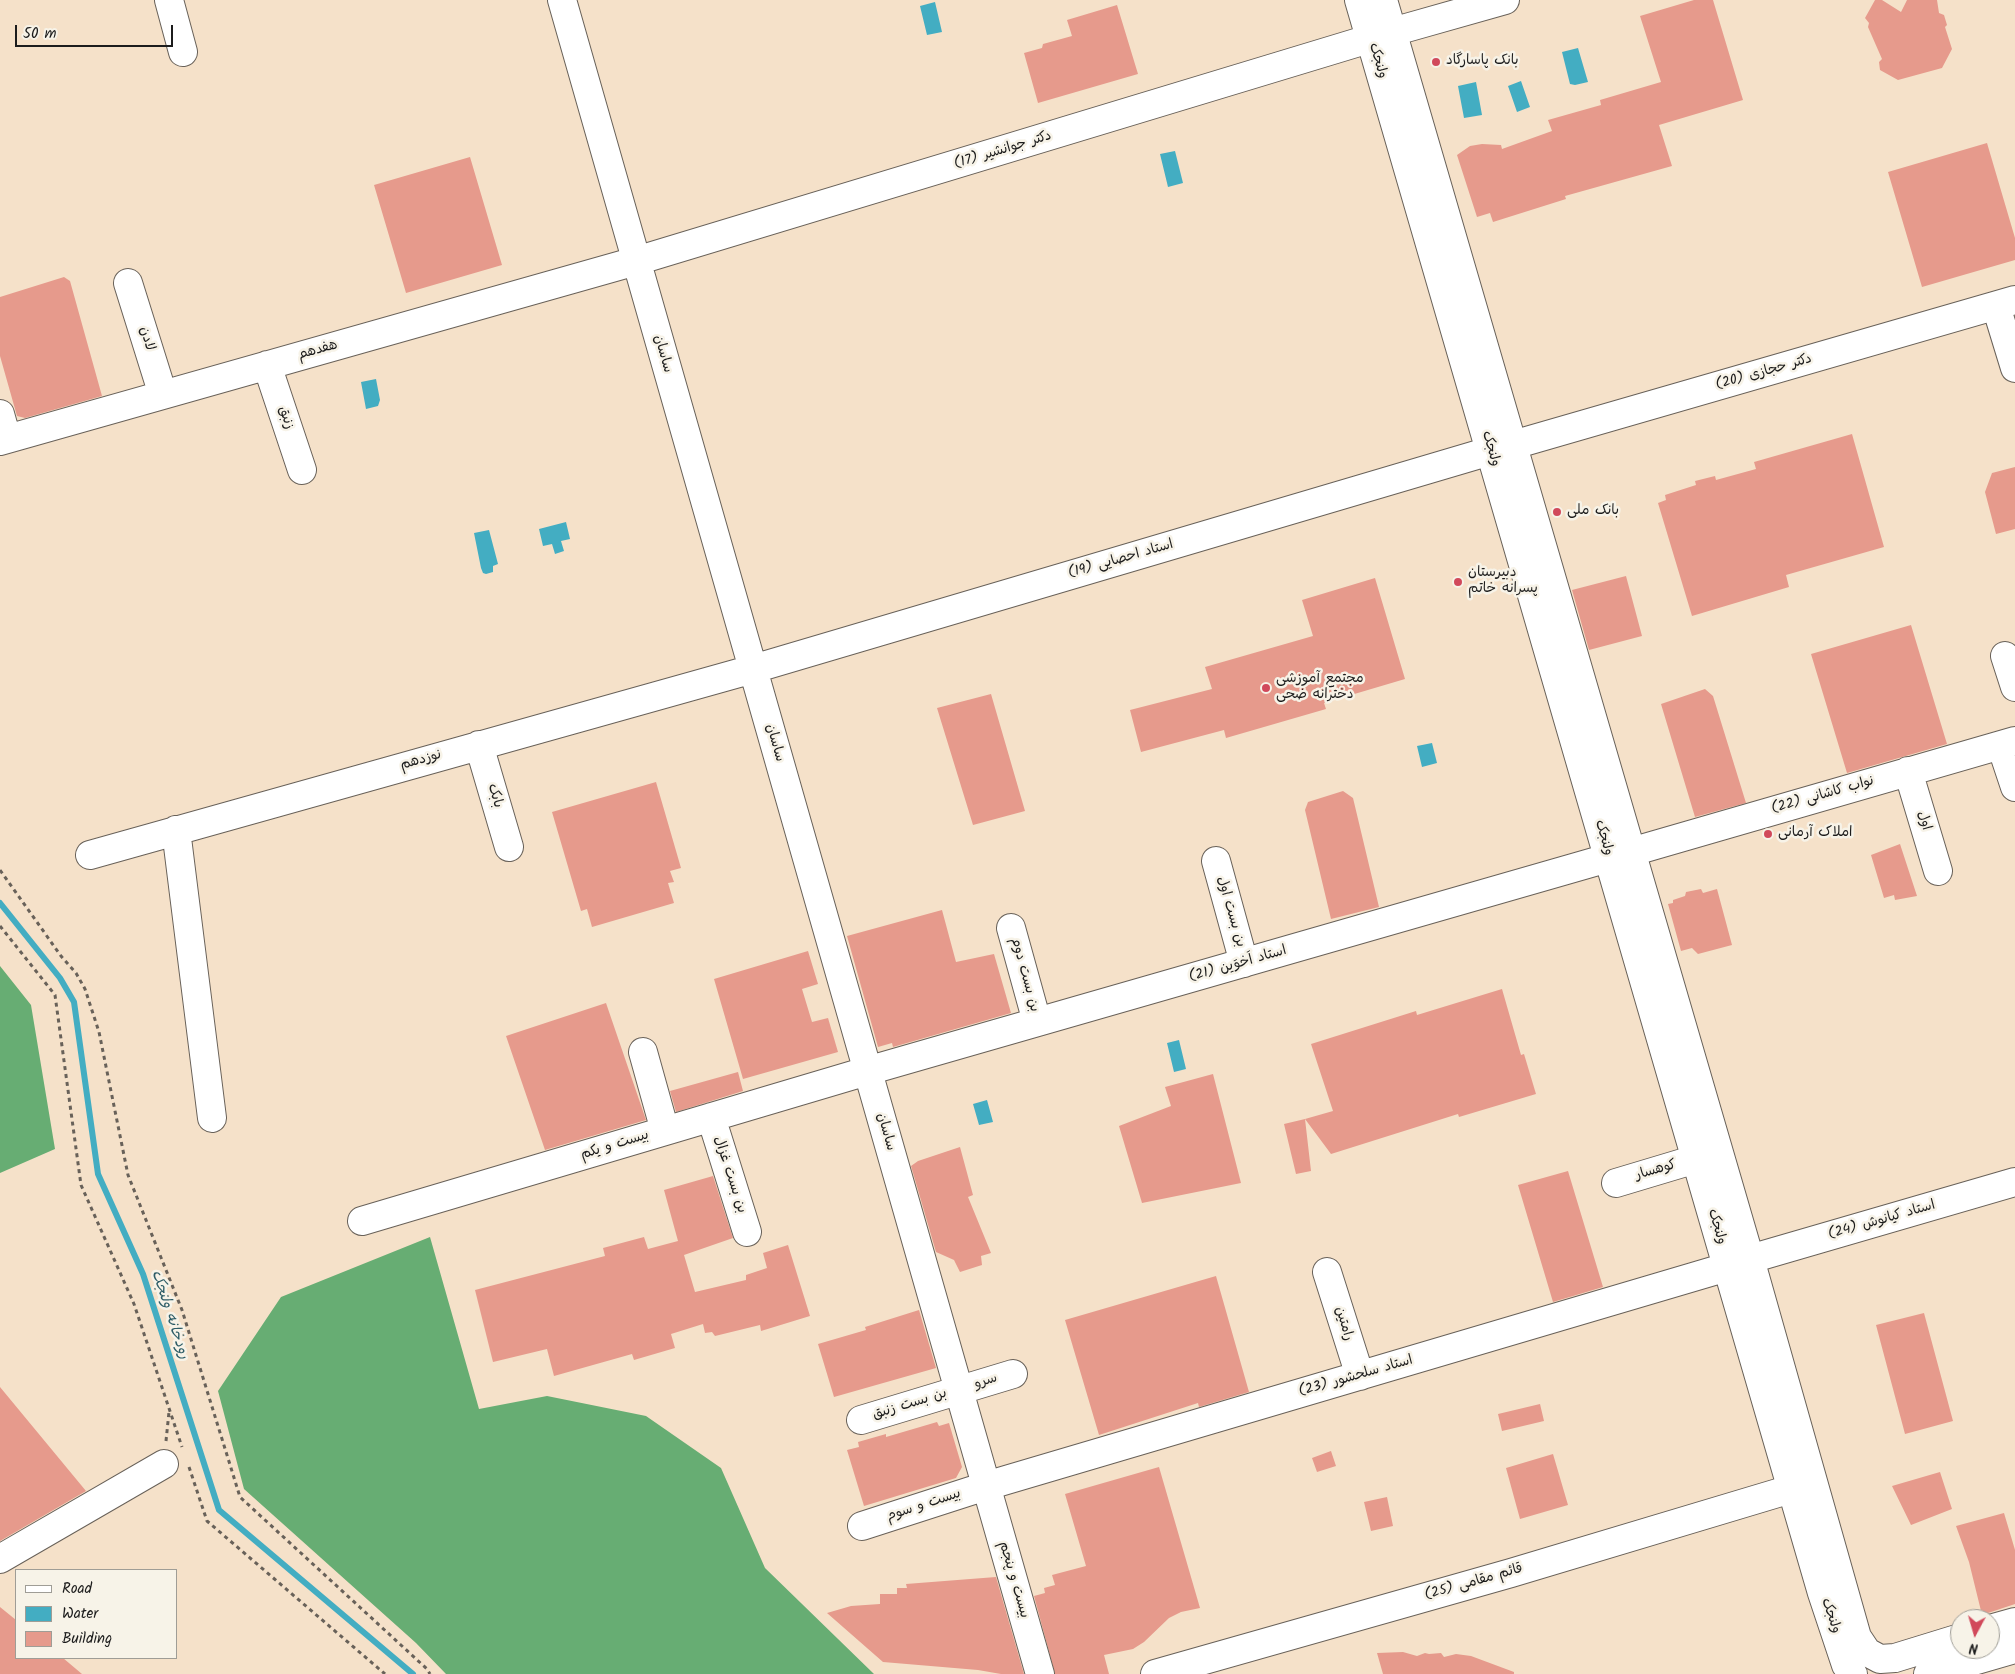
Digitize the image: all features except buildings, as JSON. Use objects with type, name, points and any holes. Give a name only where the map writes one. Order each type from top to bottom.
[{"type":"street","points":[[169,0],[183,52]]},
{"type":"street","name":"ساسان","points":[[562,0],[986,1486]]},
{"type":"street","name":"ولنجک","points":[[1359,0],[1381,36],[1739,1263],[1857,1637],[1867,1652],[1880,1659],[1896,1658],[1950,1641]]},
{"type":"street","name":"ولنجک","points":[[1381,36],[1383,0]]},
{"type":"street","name":"دکتر جوانشیر (17)","points":[[636,261],[1505,0]]},
{"type":"street","name":"هفدهم","points":[[2,431],[163,395],[636,261]]},
{"type":"street","name":"لادن","points":[[128,283],[163,395]]},
{"type":"street","points":[[2006,303],[2015,368]]},
{"type":"street","name":"دکتر حجازی (20)","points":[[1501,448],[2006,303]]},
{"type":"street","name":"زنبق","points":[[268,365],[302,470]]},
{"type":"street","name":"استاد احصایی (19)","points":[[752,669],[1501,448]]},
{"type":"street","points":[[2005,656],[2015,687]]},
{"type":"street","name":"نوزدهم","points":[[90,854],[752,669]]},
{"type":"street","points":[[2008,742],[2015,787]]},
{"type":"street","name":"نواب کاشانی (22)","points":[[1620,855],[2008,742]]},
{"type":"street","name":"بابک","points":[[479,745],[509,847]]},
{"type":"street","name":"اول","points":[[1908,771],[1938,871]]},
{"type":"street","points":[[176,830],[212,1118]]},
{"type":"street","name":"ولنجک","points":[[1620,855],[1696,1159],[1739,1263],[1793,1495],[1846,1665],[1853,1674]]},
{"type":"street","name":"استاد اَخوَين (21)","points":[[868,1071],[1620,855]]},
{"type":"street","name":"بن بست اول","points":[[1216,861],[1244,963]]},
{"type":"street","name":"بن بست دوم","points":[[1011,928],[1037,1022]]},
{"type":"street","points":[[643,1052],[665,1131]]},
{"type":"street","name":"بیست و یکم","points":[[362,1221],[868,1071]]},
{"type":"street","name":"بن بست غزال","points":[[711,1118],[747,1232]]},
{"type":"street","name":"کوهسار","points":[[1616,1183],[1696,1159]]},
{"type":"street","name":"استاد کیانوش (24)","points":[[1739,1263],[2015,1182]]},
{"type":"street","name":"استاد سلحشور (23)","points":[[986,1486],[1739,1263]]},
{"type":"street","name":"رامتین","points":[[1327,1272],[1360,1376]]},
{"type":"street","name":"سرو","points":[[959,1391],[1013,1374]]},
{"type":"street","name":"بن بست زنبق","points":[[861,1420],[959,1391]]},
{"type":"street","points":[[0,1559],[179,1462]]},
{"type":"street","name":"بیست و سوم","points":[[862,1526],[986,1486]]},
{"type":"street","name":"بیست و پنجم","points":[[986,1486],[1040,1674]]},
{"type":"street","points":[[1793,1495],[1789,1518],[1836,1674]]},
{"type":"street","name":"قائم مقامی (25)","points":[[1155,1674],[1501,1575],[1793,1495]]},
{"type":"street","points":[[2000,1626],[2015,1622]]},
{"type":"street","points":[[1928,1674],[2015,1649]]},
{"type":"path","points":[[0,870],[61,956],[76,973],[85,989],[99,1032],[128,1175],[182,1310],[240,1497],[427,1669],[430,1674]]},
{"type":"path","points":[[0,926],[55,994],[81,1186],[134,1304],[170,1410],[179,1462],[207,1522],[385,1674]]},
{"type":"path","points":[[170,1410],[179,1462]]},
{"type":"green space","points":[[0,966],[31,1005],[55,1149],[0,1173]]},
{"type":"green space","points":[[430,1237],[479,1409],[547,1396],[646,1416],[721,1468],[765,1568],[874,1674],[446,1674],[416,1643],[244,1489],[218,1391],[281,1297]]},
{"type":"water","points":[[935,2],[942,32],[927,35],[920,6]]},
{"type":"water","points":[[1578,48],[1588,82],[1575,85],[1570,84],[1562,52]]},
{"type":"water","points":[[1521,81],[1530,107],[1517,112],[1508,86]]},
{"type":"water","points":[[1476,82],[1482,115],[1464,118],[1458,86]]},
{"type":"water","points":[[1175,151],[1183,183],[1168,187],[1160,154]]},
{"type":"water","points":[[376,379],[380,400],[378,406],[366,409],[361,382]]},
{"type":"water","points":[[566,522],[570,539],[561,541],[564,551],[555,554],[552,544],[543,546],[539,529]]},
{"type":"water","points":[[489,530],[498,564],[493,566],[493,572],[486,574],[483,573],[481,568],[474,533]]},
{"type":"water","points":[[1432,743],[1437,763],[1422,767],[1417,746]]},
{"type":"water","points":[[1179,1040],[1186,1069],[1174,1072],[1167,1043]]},
{"type":"water","points":[[987,1100],[993,1122],[979,1125],[973,1104]]},
{"type":"waterway","name":"رودخانه ولنجک","points":[[0,903],[60,978],[74,1002],[98,1174],[143,1274],[219,1510],[413,1674]]},
{"type":"place","name":"بانک پاسارگاد","points":[[1436,62]]},
{"type":"place","name":"بانک ملی","points":[[1557,512]]},
{"type":"place","name":"دبیرستان پسرانه خاتم","points":[[1458,582]]},
{"type":"place","name":"مجتمع آموزشی دخترانه ضحی","points":[[1266,688]]},
{"type":"place","name":"املاک آرمانی","points":[[1768,834]]}]
